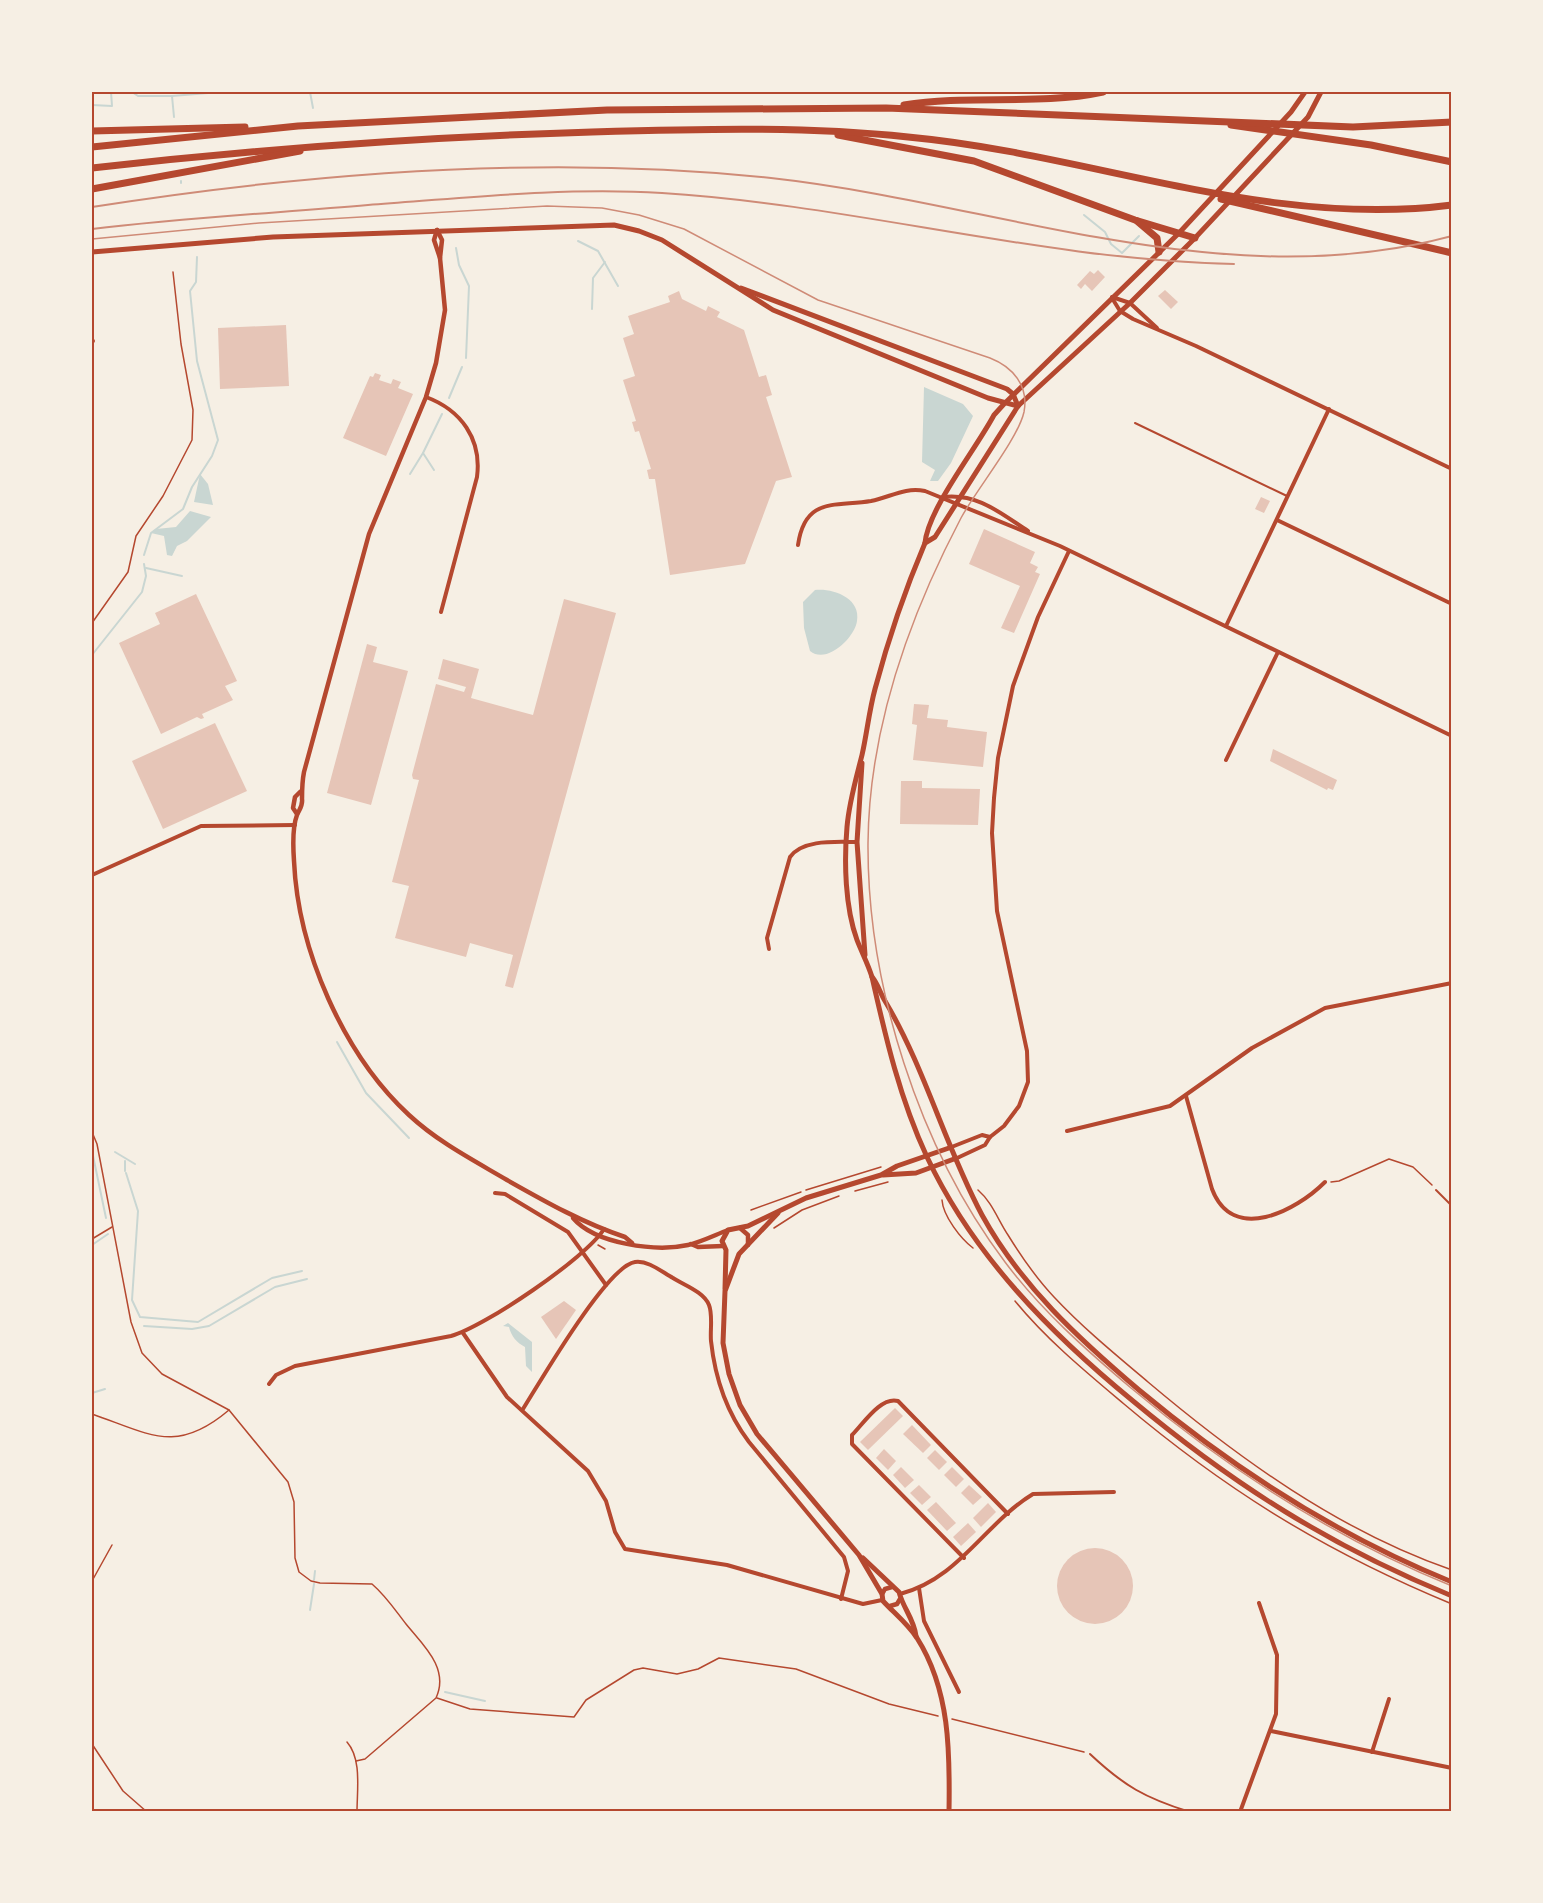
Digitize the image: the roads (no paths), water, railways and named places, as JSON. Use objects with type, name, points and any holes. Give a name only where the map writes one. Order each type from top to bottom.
[{"type":"highway","points":[[886,108],[936,100],[1059,97],[1103,92]]},
{"type":"highway","points":[[92,131],[298,126],[589,111],[886,108],[1353,127],[1452,122]]},
{"type":"highway","points":[[1205,121],[1341,140],[1452,162]]},
{"type":"highway","points":[[92,147],[298,126]]},
{"type":"highway","points":[[812,130],[974,161],[1135,220],[1195,238]]},
{"type":"highway","points":[[92,168],[335,145],[571,132],[812,130],[904,136],[982,146],[1195,191],[1274,212],[1452,253]]},
{"type":"highway","points":[[92,189],[335,145]]},
{"type":"highway","points":[[1195,191],[1283,204],[1380,211],[1452,205]]},
{"type":"highway","points":[[1135,220],[1154,233],[1159,252]]},
{"type":"main road","points":[[1305,92],[1291,112],[1179,233],[1004,404],[943,497],[926,532],[925,543],[880,669],[850,804],[847,842],[852,922],[871,975],[892,1066],[932,1167],[981,1245],[1029,1306],[1065,1343],[1162,1425],[1233,1479],[1315,1531],[1386,1568],[1452,1596]]},
{"type":"main road","points":[[925,543],[935,537],[1018,406],[1130,303],[1195,238],[1308,117],[1321,92]]},
{"type":"main road","points":[[92,252],[206,241],[437,230],[486,231],[601,225],[627,228],[662,240],[773,310],[1004,404],[1018,406]]},
{"type":"main road","points":[[739,288],[992,383],[1013,394],[1018,406]]},
{"type":"main road","points":[[862,756],[857,842],[865,956]]},
{"type":"main road","points":[[871,975],[907,1037],[949,1148],[983,1217],[1036,1294],[1090,1348],[1189,1431],[1282,1497],[1359,1540],[1452,1582]]},
{"type":"main road","points":[[916,1637],[914,1620],[900,1596],[859,1555],[767,1447],[740,1405],[729,1374],[723,1343],[725,1248],[723,1238],[728,1230],[748,1226],[806,1198],[881,1175],[897,1166],[949,1148]]},
{"type":"main road","points":[[881,1175],[911,1174],[954,1159]]},
{"type":"main road","points":[[725,1290],[739,1254],[778,1213]]},
{"type":"main road","points":[[859,1555],[882,1597],[916,1637],[934,1676],[948,1728],[950,1812]]},
{"type":"street","points":[[437,230],[442,240],[440,258],[444,300],[443,327],[426,397],[369,534],[317,718],[300,792],[303,798],[295,825],[295,877],[306,940],[336,1011],[372,1074],[407,1114],[436,1138],[573,1218],[579,1225],[623,1244],[667,1246],[691,1244],[728,1230]]},
{"type":"street","points":[[1112,297],[1130,303],[1157,328]]},
{"type":"street","points":[[1112,297],[1120,311],[1138,322],[1157,328],[1452,469]]},
{"type":"street","points":[[426,397],[444,405],[458,416],[473,438],[478,459],[477,477],[441,612]]},
{"type":"street","points":[[1226,626],[1329,409]]},
{"type":"street","points":[[798,545],[803,524],[813,513],[832,503],[872,501],[902,490],[915,489],[943,497],[1069,551],[1452,736]]},
{"type":"street","points":[[943,497],[962,495],[990,507],[1036,536]]},
{"type":"street","points":[[1277,520],[1452,604]]},
{"type":"street","points":[[954,1159],[985,1145],[990,1137],[1004,1126],[1019,1106],[1026,1088],[1029,1069],[995,892],[992,833],[998,758],[1005,719],[1020,663],[1042,607],[1069,551]]},
{"type":"street","points":[[1227,760],[1278,652]]},
{"type":"street","points":[[92,875],[201,826],[295,825]]},
{"type":"street","points":[[769,949],[767,938],[790,857],[796,849],[807,845],[857,842]]},
{"type":"street","points":[[1067,1131],[1156,1111],[1186,1096],[1252,1048],[1325,1008],[1452,983]]},
{"type":"street","points":[[1186,1096],[1212,1188],[1218,1202],[1229,1212],[1249,1219],[1269,1217],[1316,1192],[1325,1182]]},
{"type":"street","points":[[949,1148],[982,1135],[990,1137]]},
{"type":"street","points":[[495,1193],[505,1194],[568,1232],[606,1285]]},
{"type":"street","points":[[573,1218],[583,1219],[632,1243]]},
{"type":"street","points":[[738,1227],[747,1233],[748,1245]]},
{"type":"street","points":[[269,1384],[276,1375],[295,1366],[463,1333],[478,1326],[583,1253],[604,1229]]},
{"type":"street","points":[[691,1244],[698,1247],[725,1248],[739,1254]]},
{"type":"street","points":[[523,1409],[592,1301],[628,1264],[641,1262],[667,1275],[707,1301],[710,1310],[714,1363],[733,1417],[750,1442],[844,1557],[848,1571],[842,1599]]},
{"type":"street","points":[[463,1333],[507,1397],[588,1470],[606,1501],[615,1532],[625,1549],[727,1565],[863,1604],[882,1597],[892,1587]]},
{"type":"street","points":[[964,1558],[852,1444],[852,1435],[873,1413],[885,1402],[898,1401],[1008,1515]]},
{"type":"street","points":[[890,1606],[897,1604],[900,1596],[919,1588],[964,1558],[1033,1494],[1114,1492]]},
{"type":"street","points":[[919,1588],[924,1622],[959,1692]]},
{"type":"street","points":[[1240,1812],[1276,1714],[1277,1654],[1258,1603]]},
{"type":"street","points":[[1372,1752],[1389,1699]]},
{"type":"street","points":[[1271,1731],[1452,1768]]},
{"type":"lane","points":[[1135,423],[1287,496]]},
{"type":"lane","points":[[1436,1190],[1452,1206]]},
{"type":"lane","points":[[1090,1754],[1137,1792],[1153,1801],[1190,1812]]},
{"type":"waterway","points":[[92,105],[112,106],[111,92]]},
{"type":"waterway","points":[[132,92],[138,96],[172,96],[174,117]]},
{"type":"waterway","points":[[172,96],[220,92]]},
{"type":"waterway","points":[[310,92],[313,108]]},
{"type":"waterway","points":[[1084,215],[1105,232],[1111,244],[1122,253],[1139,236]]},
{"type":"waterway","points":[[578,241],[598,251],[618,286]]},
{"type":"waterway","points":[[456,248],[459,265],[469,286],[466,358]]},
{"type":"waterway","points":[[144,555],[151,533],[183,509],[192,487],[212,456],[218,440],[197,361],[190,291],[196,282],[197,257]]},
{"type":"waterway","points":[[592,309],[593,278],[605,262]]},
{"type":"waterway","points":[[449,398],[462,367]]},
{"type":"waterway","points":[[410,474],[442,414]]},
{"type":"waterway","points":[[423,453],[434,470]]},
{"type":"waterway","points":[[92,655],[142,592],[146,576],[144,564]]},
{"type":"waterway","points":[[146,568],[182,576]]},
{"type":"waterway","points":[[337,1042],[366,1093],[409,1138]]},
{"type":"waterway","points":[[92,1151],[106,1218]]},
{"type":"waterway","points":[[115,1152],[135,1164]]},
{"type":"waterway","points":[[125,1161],[125,1171]]},
{"type":"waterway","points":[[126,1173],[138,1211],[132,1300],[140,1317],[198,1322],[272,1278],[302,1271]]},
{"type":"waterway","points":[[92,1245],[108,1234]]},
{"type":"waterway","points":[[144,1326],[192,1329],[209,1326],[275,1287],[307,1279]]},
{"type":"waterway","points":[[92,1393],[105,1389]]},
{"type":"waterway","points":[[314,1580],[315,1571]]},
{"type":"waterway","points":[[310,1610],[314,1584]]},
{"type":"waterway","points":[[445,1692],[485,1701]]},
{"type":"tram line","points":[[92,239],[259,223],[547,206],[602,208],[639,215],[684,229],[818,300],[990,358],[1012,372],[1022,386],[1024,412],[1014,436],[961,518],[925,595],[895,675],[876,758],[870,801],[868,843],[870,897],[877,952],[888,1008],[904,1063],[924,1117],[947,1168],[974,1217],[1019,1280],[1080,1344],[1168,1418],[1244,1474],[1324,1524],[1408,1567],[1452,1586]]},
{"type":"railway","points":[[92,207],[260,184],[345,176],[430,170],[601,167],[771,178],[856,190],[1111,240],[1196,251],[1281,257],[1367,252],[1452,236]]},
{"type":"railway","points":[[92,229],[551,192],[662,193],[734,199],[1091,253],[1234,264]]}]
